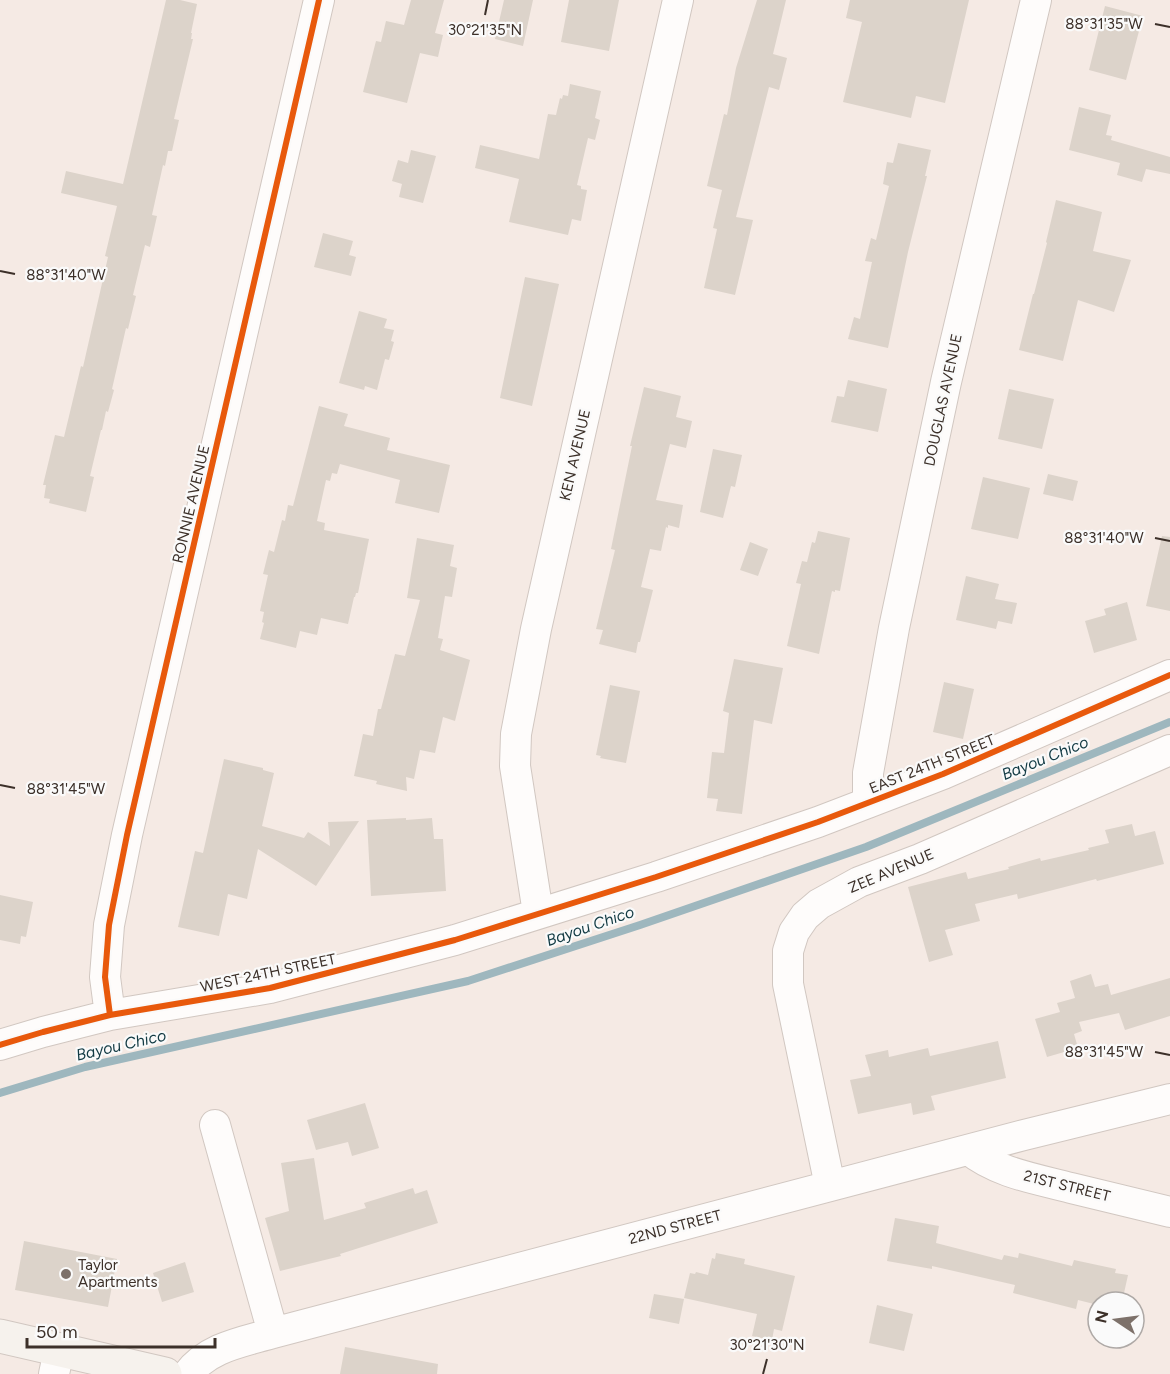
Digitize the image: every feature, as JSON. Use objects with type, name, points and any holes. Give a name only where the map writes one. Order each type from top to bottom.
[{"type":"street","name":"RONNIE AVENUE","points":[[110,1015],[105,977],[109,925],[319,0]]},
{"type":"street","name":"KEN AVENUE","points":[[538,913],[515,766],[516,734],[536,629],[678,0]]},
{"type":"street","name":"DOUGLAS AVENUE","points":[[868,803],[868,773],[894,628],[946,382],[1036,0]]},
{"type":"street","name":"EAST 24TH STREET","points":[[538,913],[818,822],[943,774],[1170,675]]},
{"type":"street","name":"ZEE AVENUE","points":[[830,1186],[788,984],[788,951],[794,932],[804,916],[819,904],[859,882],[920,860],[1170,750]]},
{"type":"street","name":"WEST 24TH STREET","points":[[0,1046],[43,1032],[110,1015],[270,988],[455,940],[538,913]]},
{"type":"street","name":"22ND STREET","points":[[188,1374],[221,1348],[273,1333],[1024,1135],[1170,1099]]},
{"type":"street","points":[[215,1125],[273,1333]]},
{"type":"street","name":"21ST STREET","points":[[969,1150],[994,1166],[1028,1177],[1170,1212]]},
{"type":"street","points":[[0,1336],[57,1362],[165,1374]]},
{"type":"building","points":[[166,0],[197,4],[191,33],[191,39],[193,39],[174,119],[179,120],[172,151],[168,151],[165,166],[163,165],[152,215],[157,216],[150,247],[145,245],[133,295],[136,296],[128,329],[126,328],[112,389],[114,390],[108,412],[106,411],[90,476],[94,477],[86,512],[49,503],[50,499],[44,498],[46,485],[43,485],[55,435],[64,437],[81,366],[83,367],[117,206],[61,193],[66,171],[123,184]]},
{"type":"building","points":[[411,0],[444,0],[435,33],[443,35],[438,57],[420,53],[407,103],[363,92],[376,41],[381,42],[386,21],[404,25]]},
{"type":"building","points":[[504,0],[533,0],[523,46],[495,39]]},
{"type":"building","points":[[569,0],[619,0],[609,51],[561,42]]},
{"type":"building","points":[[757,0],[786,0],[773,54],[787,58],[779,90],[769,87],[736,217],[753,220],[735,295],[704,288],[717,229],[713,228],[722,190],[707,186],[724,114],[727,115],[736,68]]},
{"type":"building","points":[[850,0],[969,0],[945,103],[916,96],[911,118],[843,102],[862,22],[846,18]]},
{"type":"building","points":[[1105,6],[1143,16],[1126,80],[1089,70]]},
{"type":"building","points":[[570,84],[601,91],[595,118],[600,120],[595,140],[588,138],[577,185],[587,190],[581,221],[572,219],[568,235],[509,222],[519,179],[475,168],[480,145],[539,159],[548,114],[556,115],[560,98],[562,99],[563,95],[568,96]]},
{"type":"building","points":[[1079,107],[1111,115],[1106,135],[1112,136],[1111,140],[1170,157],[1170,174],[1146,169],[1142,182],[1117,175],[1120,163],[1069,150]]},
{"type":"building","points":[[898,143],[931,150],[888,348],[848,339],[854,317],[860,319],[872,262],[865,261],[871,238],[876,240],[889,186],[883,184],[887,162],[893,163]]},
{"type":"building","points":[[411,150],[436,156],[423,203],[399,197],[402,184],[392,181],[398,160],[408,163]]},
{"type":"building","points":[[1056,200],[1102,212],[1093,251],[1131,260],[1114,312],[1078,300],[1063,361],[1019,350]]},
{"type":"building","points":[[323,233],[353,241],[349,255],[356,257],[351,276],[314,267]]},
{"type":"building","points":[[525,277],[559,284],[532,406],[500,398]]},
{"type":"building","points":[[359,311],[387,319],[384,328],[394,330],[391,341],[394,342],[389,360],[385,359],[377,390],[365,386],[364,390],[339,383]]},
{"type":"building","points":[[848,380],[887,389],[878,432],[831,422],[837,396],[844,397]]},
{"type":"building","points":[[644,387],[681,396],[676,417],[692,421],[686,448],[670,444],[656,500],[683,505],[679,528],[668,525],[661,551],[650,549],[641,587],[653,590],[636,653],[599,644],[603,630],[596,629],[615,550],[611,549],[632,446],[630,446]]},
{"type":"building","points":[[1009,389],[1054,399],[1042,449],[998,439]]},
{"type":"building","points":[[319,406],[348,414],[344,426],[390,438],[387,450],[450,465],[439,513],[395,503],[400,480],[340,464],[337,474],[332,473],[330,481],[326,480],[317,521],[325,523],[324,530],[369,539],[358,593],[354,597],[348,624],[321,618],[317,635],[300,631],[296,648],[260,639],[264,612],[260,611],[268,575],[263,574],[269,550],[274,552],[288,505],[293,506]]},
{"type":"building","points":[[713,449],[742,455],[735,487],[731,486],[723,518],[700,512]]},
{"type":"building","points":[[1048,474],[1078,481],[1073,501],[1043,494]]},
{"type":"building","points":[[983,477],[1030,488],[1018,539],[971,529]]},
{"type":"building","points":[[818,531],[850,538],[840,591],[832,591],[819,654],[787,646],[801,584],[796,583],[802,561],[807,562],[812,542],[815,543]]},
{"type":"building","points":[[1162,536],[1170,537],[1170,611],[1146,606]]},
{"type":"building","points":[[417,538],[454,545],[450,566],[457,568],[452,597],[445,596],[438,638],[443,639],[440,650],[470,660],[455,721],[443,717],[435,753],[420,750],[414,779],[406,777],[407,791],[354,776],[363,734],[373,736],[378,709],[381,709],[395,654],[405,656],[420,600],[407,598]]},
{"type":"building","points":[[750,542],[768,549],[758,576],[740,570]]},
{"type":"building","points":[[966,576],[999,584],[995,599],[1017,603],[1012,624],[998,621],[996,629],[956,620]]},
{"type":"building","points":[[1127,602],[1137,640],[1094,653],[1085,621],[1106,615],[1104,609]]},
{"type":"building","points":[[734,659],[783,668],[772,724],[754,720],[742,814],[716,811],[718,799],[707,798],[712,752],[724,753],[729,713],[723,711]]},
{"type":"building","points":[[944,682],[974,689],[963,739],[933,732]]},
{"type":"building","points":[[610,685],[640,691],[626,763],[600,758],[601,756],[596,755]]},
{"type":"building","points":[[224,759],[263,768],[263,770],[274,773],[262,826],[304,838],[308,832],[330,846],[328,822],[359,821],[316,886],[258,849],[247,899],[228,894],[219,936],[178,927],[195,851],[203,853]]},
{"type":"building","points":[[406,818],[406,820],[432,818],[434,839],[443,839],[446,891],[371,896],[367,820]]},
{"type":"building","points":[[1132,824],[1135,836],[1155,831],[1164,864],[1018,899],[1017,894],[975,904],[980,921],[945,930],[953,955],[929,962],[908,887],[966,872],[968,879],[1009,869],[1008,867],[1040,858],[1041,861],[1089,850],[1088,848],[1109,843],[1105,830]]},
{"type":"building","points":[[0,895],[33,902],[26,937],[21,936],[20,944],[0,940]]},
{"type":"building","points":[[1091,974],[1095,987],[1108,984],[1111,995],[1170,978],[1170,1016],[1125,1030],[1119,1013],[1079,1022],[1082,1031],[1074,1034],[1078,1048],[1047,1057],[1035,1019],[1060,1012],[1057,1003],[1075,998],[1070,981]]},
{"type":"building","points":[[998,1041],[1006,1078],[931,1096],[935,1110],[913,1115],[911,1103],[858,1114],[850,1080],[871,1076],[865,1055],[888,1050],[889,1057],[928,1048],[930,1056]]},
{"type":"building","points":[[365,1103],[379,1148],[352,1156],[348,1142],[316,1150],[307,1120]]},
{"type":"building","points":[[314,1158],[324,1220],[366,1208],[364,1203],[413,1188],[415,1194],[427,1190],[438,1223],[340,1254],[341,1256],[280,1271],[265,1218],[289,1211],[281,1163]]},
{"type":"building","points":[[895,1218],[939,1226],[936,1243],[1002,1260],[1004,1255],[1018,1258],[1019,1253],[1072,1266],[1074,1260],[1116,1269],[1115,1273],[1128,1275],[1125,1290],[1086,1290],[1086,1302],[1078,1300],[1076,1309],[1013,1293],[1015,1285],[932,1266],[932,1269],[887,1261]]},
{"type":"building","name":"Taylor Apartments","points":[[24,1241],[117,1259],[108,1307],[15,1290]]},
{"type":"building","points":[[716,1253],[745,1259],[744,1264],[795,1276],[782,1331],[774,1329],[772,1340],[752,1336],[757,1314],[684,1298],[690,1273],[708,1275],[712,1258],[715,1259]]},
{"type":"building","points":[[185,1262],[194,1292],[162,1302],[153,1273]]},
{"type":"building","points":[[654,1294],[684,1299],[679,1324],[649,1318]]},
{"type":"building","points":[[877,1305],[913,1314],[904,1351],[869,1343]]},
{"type":"building","points":[[345,1347],[438,1364],[437,1374],[340,1374]]},
{"type":"waterway","name":"Bayou Chico","points":[[0,1093],[85,1067],[468,981],[640,925],[866,847],[1170,722]]},
{"type":"cycle path","points":[[110,1015],[105,977],[109,925],[127,835],[319,0]]},
{"type":"cycle path","points":[[0,1045],[110,1015],[270,988],[455,940],[656,877],[818,822],[943,774],[1170,675]]},
{"type":"place","name":"Taylor Apartments","points":[[66,1274]]}]
